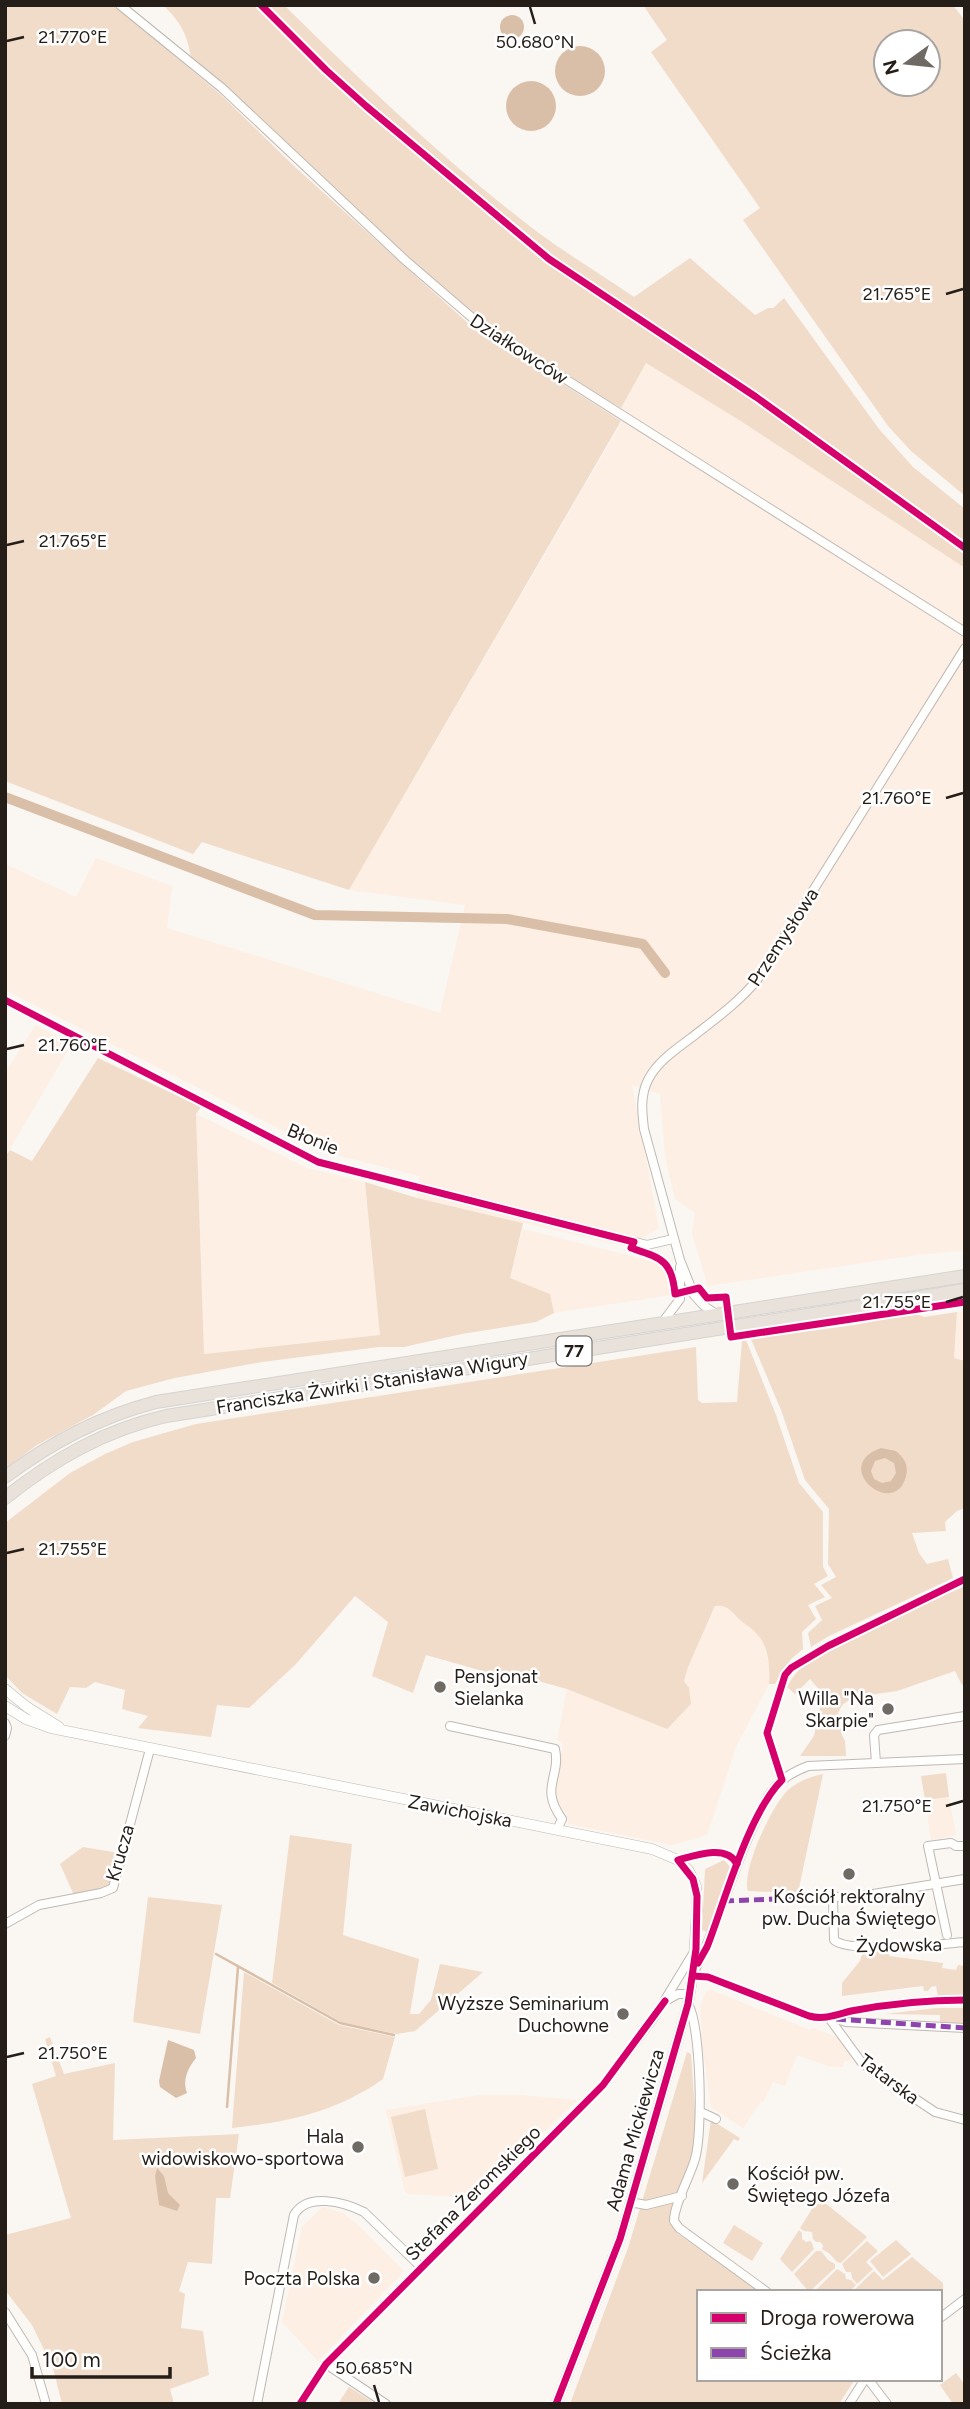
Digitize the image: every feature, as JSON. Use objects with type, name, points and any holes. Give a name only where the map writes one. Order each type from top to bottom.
[{"type":"main road","name":"Franciszka Żwirki i Stanisława Wigury","points":[[5,1477],[51,1444],[80,1429],[156,1402],[965,1276]]},
{"type":"main road","name":"Franciszka Żwirki i Stanisława Wigury","points":[[7,1497],[79,1448],[122,1428],[166,1416],[965,1290]]},
{"type":"street","name":"Działkowców","points":[[120,5],[222,88],[405,260],[483,327],[965,632]]},
{"type":"street","name":"Przemysłowa","points":[[680,1261],[644,1129],[642,1102],[648,1080],[669,1055],[725,1011],[757,980],[965,648]]},
{"type":"street","name":"Błonie","points":[[5,1000],[318,1162],[647,1245],[673,1239]]},
{"type":"street","points":[[680,1261],[694,1295],[716,1314]]},
{"type":"street","points":[[662,1323],[680,1299],[680,1261]]},
{"type":"street","name":"Zawichojska","points":[[5,1689],[62,1729]]},
{"type":"street","name":"Zawichojska","points":[[5,1706],[20,1717],[43,1726],[652,1849],[678,1860]]},
{"type":"street","points":[[876,1763],[874,1735],[878,1730],[965,1716]]},
{"type":"street","points":[[450,1726],[555,1749],[550,1794],[555,1810],[562,1819],[557,1830]]},
{"type":"street","name":"Krucza","points":[[5,1924],[39,1905],[101,1893],[113,1888],[150,1749]]},
{"type":"street","points":[[965,1759],[807,1766],[788,1775],[772,1791],[764,1805],[737,1864],[707,1947],[693,1974],[708,1977],[809,2016],[846,2022],[965,2028]]},
{"type":"street","points":[[947,1935],[928,1846],[948,1843],[965,1846]]},
{"type":"street","points":[[678,1860],[709,1853],[727,1853],[737,1864]]},
{"type":"street","name":"Adama Mickiewicza","points":[[556,2404],[605,2283],[689,1999],[696,1949],[696,1886],[689,1871],[678,1860]]},
{"type":"street","points":[[804,1898],[861,1896],[965,1879]]},
{"type":"street","name":"Żydowska","points":[[833,1898],[834,1940],[844,1946],[872,1948],[965,1942]]},
{"type":"street","name":"Stefana Żeromskiego","points":[[300,2404],[326,2364],[603,2085],[665,2001],[696,1949]]},
{"type":"street","points":[[665,2001],[678,1994],[689,1999],[693,2014],[701,2112],[696,2157],[674,2218],[679,2228],[764,2290]]},
{"type":"street","points":[[829,2018],[851,2011],[965,2000]]},
{"type":"street","name":"Tatarska","points":[[829,2018],[862,2063],[928,2108],[965,2120]]},
{"type":"street","points":[[701,2112],[716,2119]]},
{"type":"street","points":[[630,2202],[646,2204],[682,2196]]},
{"type":"street","points":[[257,2404],[296,2211],[303,2204],[335,2202],[364,2212],[421,2267]]},
{"type":"street","points":[[942,2316],[965,2299]]},
{"type":"street","points":[[5,2312],[32,2355],[46,2404]]},
{"type":"street","points":[[326,2364],[386,2404]]},
{"type":"street","points":[[849,2404],[866,2381]]},
{"type":"street","points":[[869,2381],[887,2404]]},
{"type":"shaded area","points":[[5,5],[114,5],[220,94],[294,166],[470,325],[621,421],[349,890],[202,842],[193,854],[5,781]]},
{"type":"shaded area","points":[[163,5],[284,5],[375,93],[470,178],[536,231],[634,297],[690,258],[755,315],[773,308],[784,298],[879,429],[913,467],[965,509],[965,568],[739,420],[646,363],[621,408],[503,341],[449,295],[191,58],[182,29]]},
{"type":"shaded area","points":[[643,5],[953,5],[965,21],[965,496],[911,451],[888,426],[743,220],[760,208],[651,52],[667,40]]},
{"type":"shaded area","points":[[512,15],[521,18],[524,27],[521,36],[512,39],[503,36],[500,27],[503,18]]},
{"type":"shaded area","points":[[580,46],[598,53],[605,71],[598,89],[580,96],[562,89],[555,71],[562,53]]},
{"type":"shaded area","points":[[531,81],[549,88],[556,106],[549,124],[531,131],[513,124],[506,106],[513,88]]},
{"type":"shaded area","points":[[646,363],[739,420],[965,568],[965,1250],[708,1286],[692,1234],[695,1213],[675,1199],[665,1157],[660,1094],[632,1085],[659,1228],[628,1247],[417,1198],[419,1176],[325,1152],[5,990],[5,864],[76,897],[96,858],[172,886],[167,928],[440,1013],[465,905],[349,890],[622,422],[621,408]]},
{"type":"shaded area","points":[[36,1025],[71,1045],[5,1157],[5,1073]]},
{"type":"shaded area","points":[[98,1058],[201,1107],[196,1114],[204,1354],[380,1335],[365,1182],[417,1198],[523,1223],[510,1278],[550,1294],[554,1313],[536,1322],[404,1347],[379,1347],[262,1362],[175,1378],[126,1391],[93,1415],[37,1445],[5,1469],[5,1157],[10,1150],[32,1161]]},
{"type":"shaded area","points":[[196,1114],[307,1168],[365,1182],[381,1335],[204,1354]]},
{"type":"shaded area","points":[[523,1229],[662,1264],[671,1286],[670,1295],[554,1313],[550,1294],[509,1278]]},
{"type":"shaded area","points":[[965,1311],[965,1361],[954,1359],[957,1312]]},
{"type":"shaded area","points":[[957,1312],[954,1358],[965,1361],[965,1508],[957,1511],[945,1522],[946,1531],[912,1533],[919,1553],[927,1564],[948,1559],[953,1578],[811,1647],[808,1633],[822,1620],[815,1606],[832,1598],[821,1585],[836,1577],[828,1564],[829,1509],[805,1480],[781,1410],[751,1339],[855,1325],[914,1313],[924,1317]]},
{"type":"shaded area","points":[[746,1340],[799,1483],[823,1512],[823,1567],[828,1576],[814,1584],[825,1597],[808,1605],[816,1619],[802,1632],[803,1649],[791,1659],[775,1684],[769,1684],[768,1658],[761,1639],[729,1609],[715,1606],[684,1681],[689,1688],[691,1704],[667,1729],[567,1689],[538,1681],[536,1686],[426,1655],[413,1693],[372,1676],[388,1622],[355,1596],[296,1664],[249,1708],[217,1705],[211,1737],[138,1728],[148,1716],[122,1709],[125,1690],[95,1682],[86,1688],[70,1687],[57,1714],[22,1693],[5,1675],[5,1523],[70,1473],[105,1454],[133,1442],[196,1424],[696,1347],[698,1400],[702,1403],[737,1402],[742,1341]]},
{"type":"shaded area","points":[[881,1448],[896,1451],[907,1468],[900,1488],[890,1493],[880,1492],[870,1486],[863,1477],[861,1466],[867,1456]],"holes":[[[885,1458],[894,1463],[896,1473],[891,1481],[882,1483],[874,1479],[871,1471],[875,1461]]]},
{"type":"shaded area","points":[[965,1586],[965,1684],[962,1685],[955,1671],[897,1691],[855,1697],[843,1704],[838,1713],[846,1756],[800,1756],[814,1736],[823,1694],[810,1679],[795,1694],[787,1687],[800,1669],[830,1647]]},
{"type":"shaded area","points":[[716,1606],[730,1609],[757,1633],[764,1644],[770,1670],[769,1684],[736,1747],[707,1835],[672,1845],[568,1824],[567,1812],[559,1810],[553,1797],[563,1744],[557,1740],[567,1689],[667,1729],[689,1688],[684,1681],[688,1667]]},
{"type":"shaded area","points":[[946,1773],[949,1797],[925,1800],[921,1776]]},
{"type":"shaded area","points":[[823,1774],[798,1893],[748,1891],[747,1882],[753,1854],[781,1798],[804,1780]]},
{"type":"shaded area","points":[[949,1797],[956,1835],[931,1840],[925,1800]]},
{"type":"shaded area","points":[[290,1835],[352,1844],[343,1935],[419,1959],[410,2014],[419,2014],[431,2000],[440,1964],[483,1972],[415,2031],[397,2034],[341,2022],[272,1983]]},
{"type":"shaded area","points":[[83,1847],[119,1853],[111,1885],[102,1890],[74,1895],[60,1864]]},
{"type":"shaded area","points":[[724,1860],[731,1868],[707,1932],[702,1930],[705,1869]]},
{"type":"shaded area","points":[[148,1897],[222,1905],[200,2034],[133,2022]]},
{"type":"shaded area","points":[[889,1951],[889,1956],[943,1963],[942,1968],[956,1970],[958,1965],[965,1966],[965,1997],[938,1997],[936,1986],[928,1991],[924,1991],[923,1986],[842,1996],[842,1983],[860,1961],[863,1952]]},
{"type":"shaded area","points":[[244,1972],[339,2025],[395,2037],[383,2079],[348,2100],[311,2114],[232,2128]]},
{"type":"shaded area","points":[[711,1990],[810,2030],[813,2028],[837,2037],[852,2058],[851,2061],[844,2061],[843,2067],[828,2066],[797,2055],[785,2086],[773,2082],[763,2102],[761,2101],[743,2128],[711,2107],[700,2006],[706,1992]]},
{"type":"shaded area","points":[[965,2008],[965,2023],[940,2022],[940,2015],[885,2014]]},
{"type":"shaded area","points":[[50,2037],[64,2074],[115,2063],[113,2140],[239,2134],[230,2198],[216,2198],[212,2264],[188,2262],[179,2291],[185,2294],[181,2328],[203,2331],[209,2375],[170,2389],[174,2404],[62,2404],[53,2368],[32,2325],[5,2290],[5,2235],[71,2218],[32,2084],[56,2076],[45,2039]]},
{"type":"shaded area","points":[[168,2040],[194,2050],[196,2058],[187,2074],[187,2093],[176,2098],[160,2087],[159,2081]]},
{"type":"shaded area","points":[[687,2052],[691,2054],[696,2125],[694,2151],[669,2223],[678,2234],[758,2290],[697,2290],[697,2381],[854,2381],[839,2404],[570,2404],[628,2248]]},
{"type":"shaded area","points":[[480,2095],[577,2100],[509,2163],[507,2170],[475,2200],[471,2195],[439,2196],[405,2192],[386,2110]]},
{"type":"shaded area","points":[[425,2109],[438,2169],[405,2177],[391,2117]]},
{"type":"shaded area","points":[[711,2120],[740,2138],[738,2141],[734,2139],[702,2183]]},
{"type":"shaded area","points":[[157,2168],[164,2176],[168,2193],[180,2205],[177,2211],[159,2205],[155,2176]]},
{"type":"shaded area","points":[[819,2198],[867,2237],[841,2263],[822,2249],[823,2245],[813,2239],[812,2232],[800,2228]]},
{"type":"shaded area","points":[[323,2207],[343,2213],[357,2224],[404,2271],[318,2361],[282,2322],[302,2227]]},
{"type":"shaded area","points":[[734,2225],[763,2243],[752,2261],[723,2243]]},
{"type":"shaded area","points":[[799,2230],[802,2239],[811,2241],[814,2249],[792,2272],[780,2259]]},
{"type":"shaded area","points":[[896,2240],[911,2254],[883,2277],[870,2261]]},
{"type":"shaded area","points":[[867,2241],[878,2251],[866,2262],[873,2269],[857,2284],[851,2272],[846,2272],[842,2264]]},
{"type":"shaded area","points":[[816,2251],[821,2251],[835,2264],[835,2268],[811,2290],[807,2290],[794,2274]]},
{"type":"shaded area","points":[[912,2257],[943,2283],[943,2289],[854,2290],[874,2271],[883,2280]]},
{"type":"shaded area","points":[[837,2269],[856,2285],[851,2290],[816,2290]]},
{"type":"shaded area","points":[[956,2373],[965,2385],[965,2404],[953,2404],[940,2385]]},
{"type":"shaded area","points":[[349,2387],[376,2404],[338,2404]]},
{"type":"waterway","points":[[5,797],[315,915],[507,919],[643,944],[665,973]]},
{"type":"waterway","points":[[216,1954],[340,2023],[394,2035]]},
{"type":"waterway","points":[[227,2107],[238,1967]]},
{"type":"marked path","points":[[724,1901],[804,1898]]},
{"type":"marked path","points":[[836,2019],[965,2028]]},
{"type":"cycle path","points":[[261,5],[366,106],[549,259],[756,397],[965,548]]},
{"type":"cycle path","points":[[5,1000],[318,1162],[634,1242],[631,1248],[657,1258],[668,1267],[675,1294],[699,1288],[707,1298],[726,1297],[731,1337],[965,1302]]},
{"type":"cycle path","points":[[698,1963],[707,1947],[758,1814],[782,1780],[767,1733],[785,1675],[791,1668],[828,1646],[965,1579]]},
{"type":"cycle path","points":[[556,2404],[620,2239],[688,2004],[696,1949],[697,1896],[693,1879],[678,1860],[719,1853],[726,1854],[737,1864]]},
{"type":"cycle path","points":[[693,1976],[708,1977],[814,2017],[894,2004],[965,2000]]},
{"type":"cycle path","points":[[300,2404],[326,2364],[603,2085],[665,2001]]},
{"type":"place","name":"Pensjonat Sielanka","points":[[440,1687]]},
{"type":"place","name":"Willa \"Na Skarpie\"","points":[[888,1709]]},
{"type":"place","name":"Kościół rektoralny pw. Ducha Świętego","points":[[849,1874]]},
{"type":"place","name":"Wyższe Seminarium Duchowne","points":[[623,2014]]},
{"type":"place","name":"Hala widowiskowo-sportowa","points":[[358,2147]]},
{"type":"place","name":"Kościół pw. Świętego Józefa","points":[[733,2184]]},
{"type":"place","name":"Poczta Polska","points":[[374,2278]]}]
